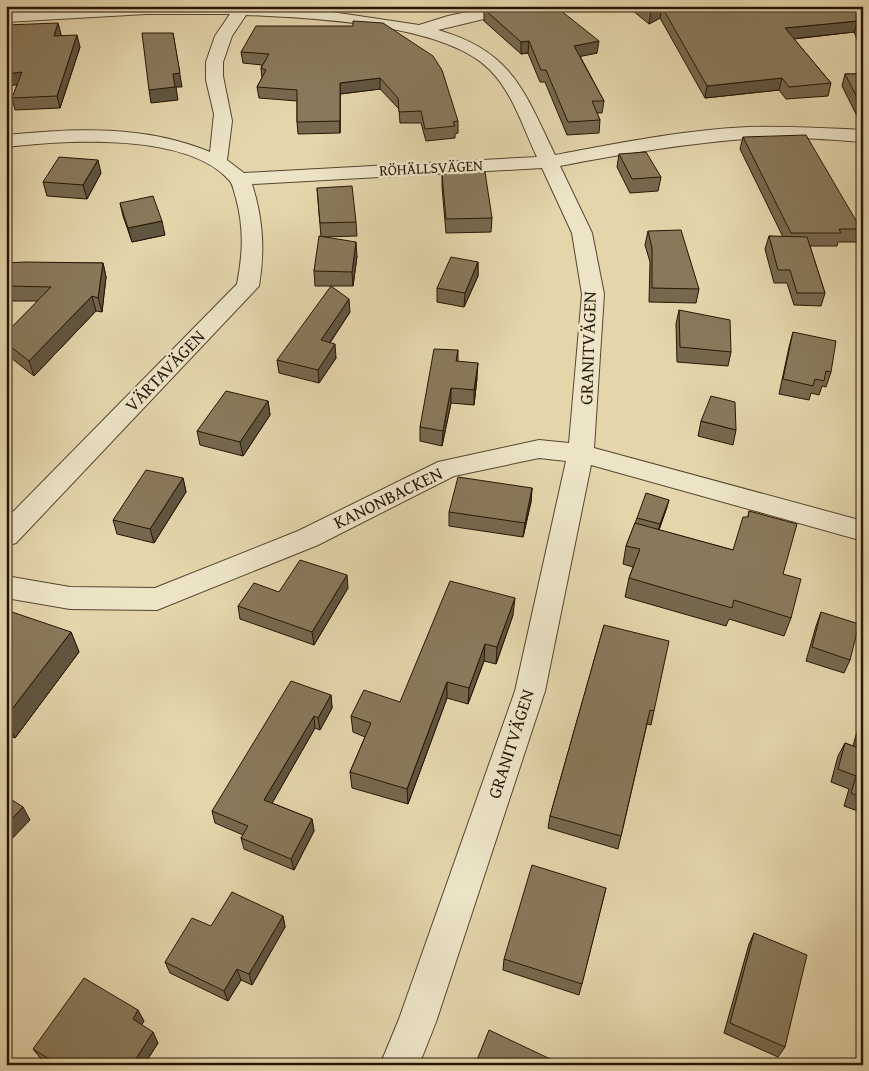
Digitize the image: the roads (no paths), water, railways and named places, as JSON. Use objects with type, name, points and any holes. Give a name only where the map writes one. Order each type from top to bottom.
[{"type":"street","points":[[421,30],[448,21],[520,6]]},
{"type":"street","name":"GRANITVÄGEN","points":[[6,16],[114,8],[244,8],[348,18],[421,30],[449,39],[479,52],[506,77],[517,95],[582,233],[593,294],[587,397],[581,453],[530,690],[417,1022],[399,1065]]},
{"type":"street","points":[[217,162],[221,149],[223,110],[214,72],[214,62],[225,32],[244,8]]},
{"type":"street","name":"RÖHÄLLSVÄGEN","points":[[240,179],[548,162],[628,146],[717,135],[797,132],[863,136]]},
{"type":"street","points":[[6,141],[70,136],[116,136],[183,150],[217,162],[240,179]]},
{"type":"street","name":"VÄRTAVÄGEN","points":[[6,536],[248,286],[255,254],[251,213],[240,179]]},
{"type":"street","name":"KANONBACKEN","points":[[6,587],[70,598],[157,599],[308,538],[447,468],[539,449],[581,453],[863,531]]}]
